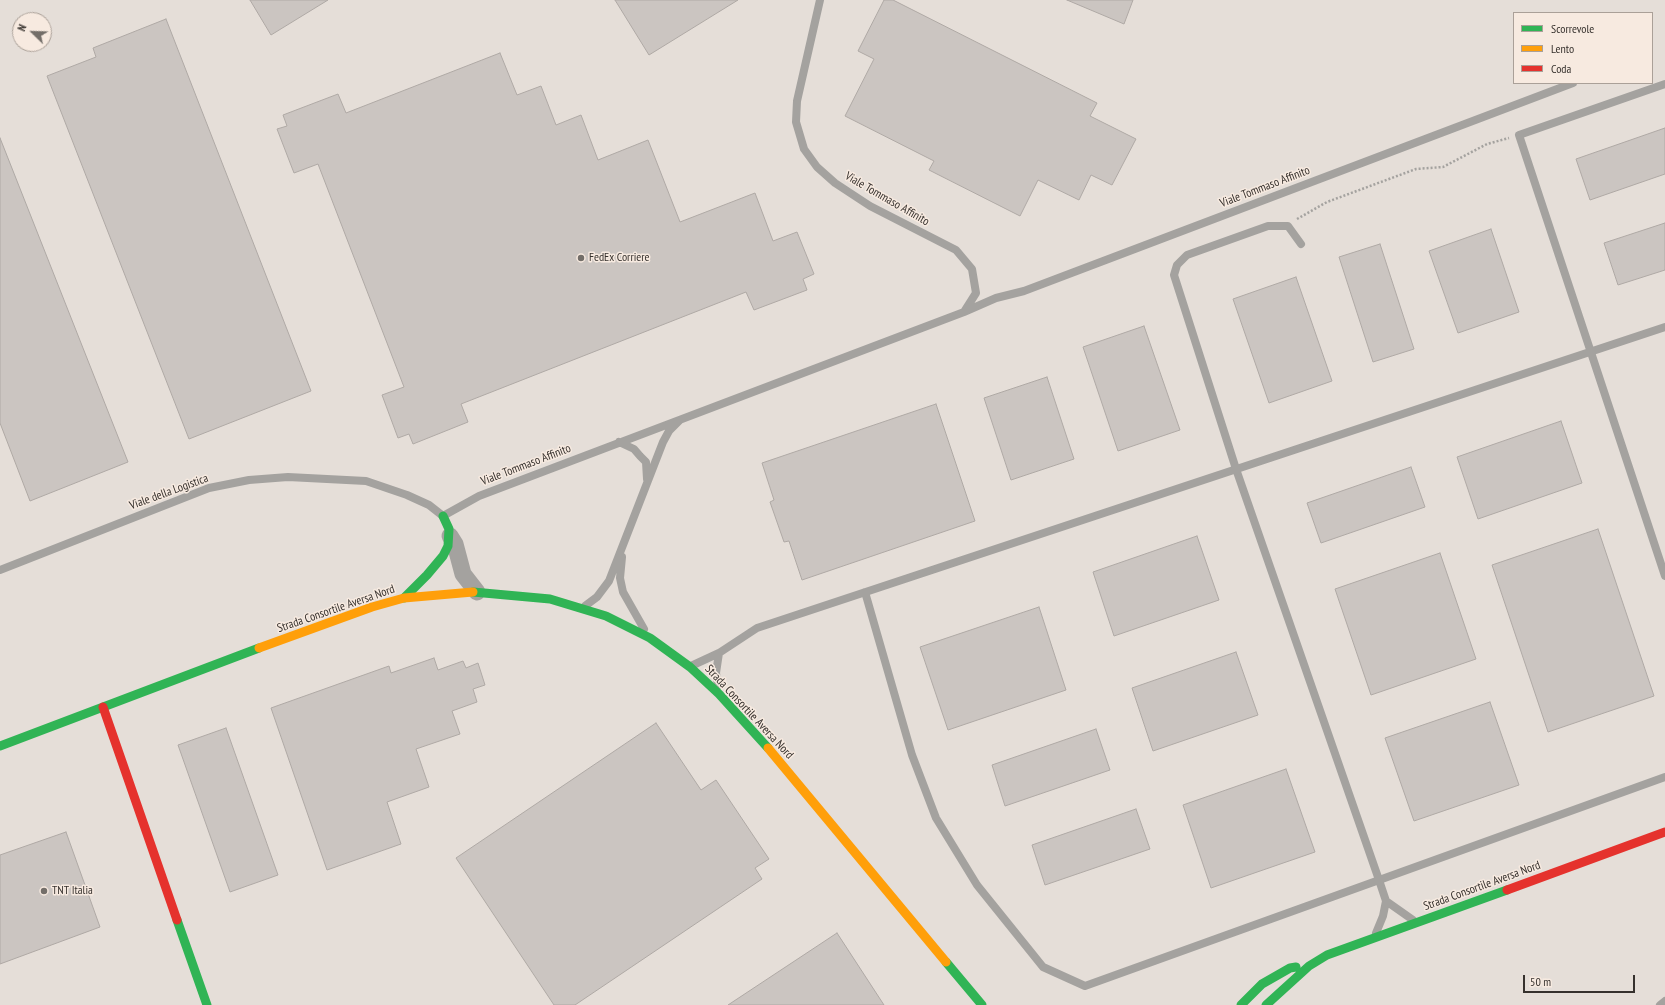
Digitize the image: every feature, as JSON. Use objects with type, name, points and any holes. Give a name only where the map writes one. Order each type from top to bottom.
[{"type":"street","points":[[404,598],[443,556],[448,546],[450,536],[444,516]]},
{"type":"street","points":[[450,536],[455,544],[463,574],[477,592]]},
{"type":"street","name":"Strada Consortile Aversa Nord","points":[[0,746],[303,632],[404,598],[477,592],[517,594],[550,599],[606,616],[650,638],[690,667],[719,694],[759,737],[982,1005]]},
{"type":"street","points":[[103,707],[207,1005]]},
{"type":"street","name":"Strada Consortile Aversa Nord","points":[[1266,1005],[1309,966],[1328,955],[1665,832]]},
{"type":"street","name":"Strada Consortile Aversa Nord","points":[[1241,1005],[1262,984],[1290,968],[1309,966]]},
{"type":"lane","name":"Viale Tommaso Affinito","points":[[820,0],[797,100],[796,122],[804,149],[817,167],[835,183],[870,206],[956,250],[972,269],[976,293],[964,312]]},
{"type":"lane","name":"Viale Tommaso Affinito","points":[[444,516],[479,496],[619,442],[964,312],[996,298],[1024,291],[1570,84]]},
{"type":"lane","points":[[1665,84],[1519,135],[1589,352],[1665,576]]},
{"type":"lane","points":[[1301,244],[1288,226],[1268,226],[1187,255],[1177,265],[1174,275],[1236,469],[1386,901],[1383,916],[1374,938]]},
{"type":"lane","points":[[690,667],[719,654],[757,628],[1665,327]]},
{"type":"lane","name":"Viale Tommaso Affinito","points":[[583,608],[597,597],[609,581],[622,550],[647,480],[669,431],[682,418]]},
{"type":"lane","name":"Viale Tommaso Affinito","points":[[619,442],[634,449],[646,462],[647,480]]},
{"type":"lane","name":"Viale della Logistica","points":[[0,570],[209,488],[249,480],[288,476],[366,481],[407,495],[429,505],[444,516]]},
{"type":"lane","name":"Viale Tommaso Affinito","points":[[622,550],[620,578],[623,592],[650,638]]},
{"type":"lane","points":[[865,592],[912,755],[936,818],[977,885],[1043,967],[1084,986],[1665,777]]},
{"type":"lane","points":[[719,654],[716,673],[719,694]]},
{"type":"lane","points":[[1386,901],[1416,923]]},
{"type":"path","points":[[1288,226],[1301,216],[1327,202],[1416,169],[1443,167],[1487,144],[1519,135]]},
{"type":"building","points":[[250,0],[328,0],[271,35]]},
{"type":"building","points":[[615,0],[738,0],[649,55]]},
{"type":"building","points":[[884,0],[893,0],[1097,103],[1090,116],[1136,139],[1112,185],[1091,175],[1079,200],[1038,180],[1020,216],[929,170],[934,161],[845,116],[874,59],[858,51]]},
{"type":"building","points":[[1067,0],[1133,0],[1124,24]]},
{"type":"building","points":[[166,19],[311,391],[189,439],[47,76],[96,57],[93,48]]},
{"type":"building","name":"FedEx Corriere","points":[[500,53],[517,95],[541,86],[556,125],[581,115],[598,160],[648,140],[680,222],[755,193],[773,241],[797,232],[814,274],[803,279],[807,290],[754,310],[746,292],[461,404],[468,422],[413,444],[409,434],[398,438],[382,395],[404,387],[318,164],[294,173],[277,129],[287,126],[283,115],[338,94],[346,113]]},
{"type":"building","points":[[1665,128],[1665,174],[1590,200],[1576,159]]},
{"type":"building","points":[[0,138],[128,462],[30,501],[0,423]]},
{"type":"building","points":[[1665,223],[1665,270],[1618,285],[1604,243]]},
{"type":"building","points":[[1491,229],[1519,312],[1458,333],[1429,251]]},
{"type":"building","points":[[1380,244],[1414,349],[1373,362],[1339,257]]},
{"type":"building","points":[[1296,277],[1332,381],[1269,403],[1233,299]]},
{"type":"building","points":[[1144,326],[1180,430],[1118,451],[1083,347]]},
{"type":"building","points":[[1047,377],[1074,459],[1011,480],[984,398]]},
{"type":"building","points":[[936,404],[975,521],[802,580],[789,541],[784,542],[770,502],[774,500],[762,463]]},
{"type":"building","points":[[1561,421],[1582,483],[1478,519],[1457,457]]},
{"type":"building","points":[[1411,467],[1425,507],[1321,543],[1307,503]]},
{"type":"building","points":[[1598,529],[1654,696],[1548,732],[1492,565]]},
{"type":"building","points":[[1197,536],[1219,600],[1114,636],[1093,572]]},
{"type":"building","points":[[1440,553],[1476,659],[1371,695],[1335,589]]},
{"type":"building","points":[[1039,607],[1066,690],[948,730],[920,647]]},
{"type":"building","points":[[1236,652],[1258,715],[1153,751],[1132,688]]},
{"type":"building","points":[[434,658],[438,670],[463,661],[466,668],[478,663],[485,685],[473,689],[477,702],[452,711],[460,734],[416,749],[429,787],[387,802],[401,844],[327,870],[271,708],[389,666],[391,673]]},
{"type":"building","points":[[1490,702],[1519,785],[1414,821],[1385,738]]},
{"type":"building","points":[[656,723],[701,790],[716,780],[769,859],[755,868],[762,879],[575,1005],[554,1005],[456,858]]},
{"type":"building","points":[[226,728],[278,875],[230,892],[178,745]]},
{"type":"building","points":[[1096,729],[1110,770],[1005,806],[992,765]]},
{"type":"building","points":[[1286,769],[1315,852],[1211,888],[1183,805]]},
{"type":"building","points":[[1136,809],[1150,849],[1045,885],[1032,845]]},
{"type":"building","name":"TNT Italia","points":[[66,832],[100,927],[0,964],[0,855]]},
{"type":"building","points":[[837,933],[884,1005],[728,1005]]},
{"type":"traffic: fast","points":[[404,598],[427,575],[443,556],[448,546],[449,529],[443,516]]},
{"type":"traffic: fast","points":[[473,592],[550,599],[606,616],[650,638],[690,667],[719,694],[768,748]]},
{"type":"traffic: fast","points":[[0,746],[259,648]]},
{"type":"traffic: fast","points":[[1266,1005],[1309,966],[1327,955],[1507,890]]},
{"type":"traffic: fast","points":[[177,920],[207,1005]]},
{"type":"traffic: fast","points":[[946,962],[982,1005]]},
{"type":"traffic: fast","points":[[1241,1005],[1262,984],[1290,968],[1296,967]]},
{"type":"traffic: slow","points":[[259,648],[372,607],[404,598],[473,592]]},
{"type":"traffic: slow","points":[[768,748],[946,962]]},
{"type":"traffic: jam","points":[[103,707],[177,920]]},
{"type":"traffic: jam","points":[[1507,890],[1665,832]]},
{"type":"place","name":"FedEx Corriere","points":[[581,258]]},
{"type":"place","name":"TNT Italia","points":[[44,891]]}]
